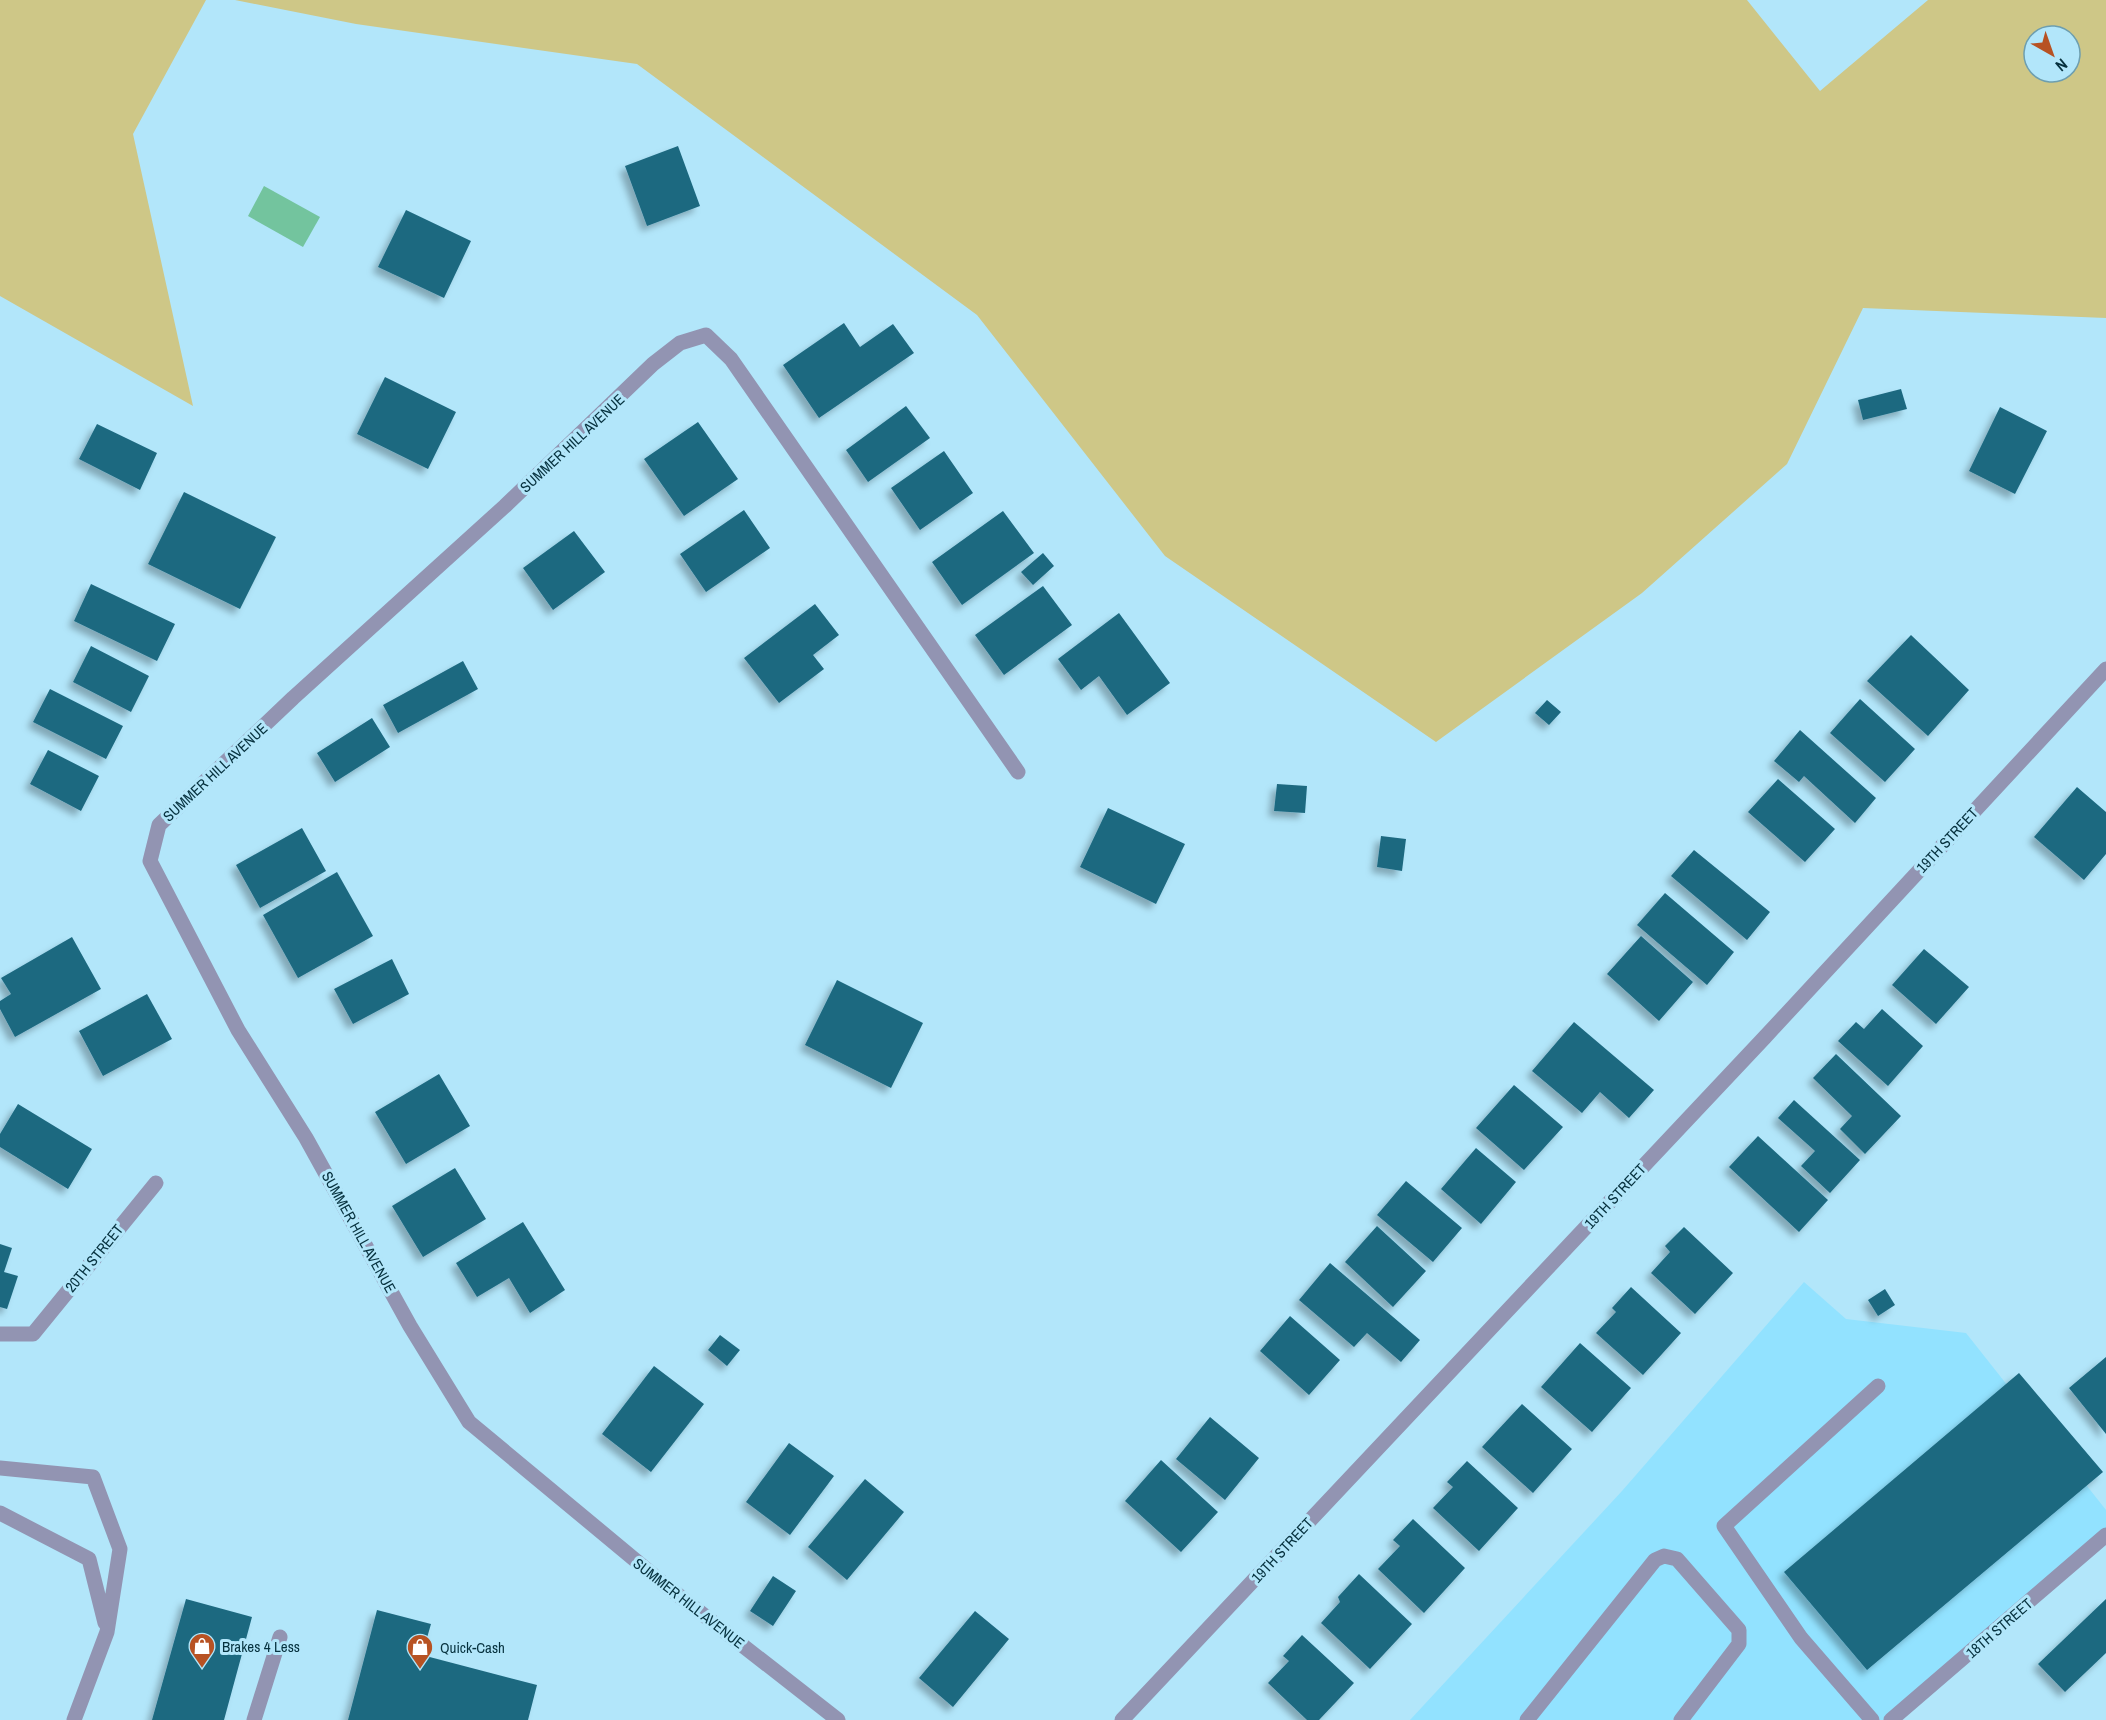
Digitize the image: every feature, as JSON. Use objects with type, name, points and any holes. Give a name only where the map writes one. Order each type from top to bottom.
[{"type":"street","name":"SUMMER HILL AVENUE","points":[[838,1720],[664,1584],[469,1422],[410,1326],[306,1138],[238,1030],[150,861],[159,825],[293,698],[505,506],[653,364],[680,343],[706,335],[731,359],[1018,772]]},
{"type":"street","name":"19TH STREET","points":[[1122,1720],[1765,1037],[2106,669]]},
{"type":"street","name":"20TH STREET","points":[[0,1334],[33,1334],[156,1183]]},
{"type":"street","points":[[1872,1720],[1801,1638],[1724,1526],[1878,1386]]},
{"type":"street","points":[[0,1468],[93,1477],[120,1549],[107,1632],[74,1720]]},
{"type":"street","points":[[0,1513],[89,1559],[107,1632]]},
{"type":"street","name":"18TH STREET","points":[[1891,1720],[2106,1535]]},
{"type":"street","points":[[1527,1720],[1655,1560],[1664,1556],[1677,1560],[1739,1630],[1740,1644],[1681,1720]]},
{"type":"street","points":[[254,1720],[280,1637]]},
{"type":"shaded area","points":[[0,0],[206,0],[133,134],[193,406],[0,296]]},
{"type":"shaded area","points":[[235,0],[1747,0],[1820,91],[1928,0],[2106,0],[2106,318],[1863,308],[1787,464],[1642,593],[1436,742],[1165,556],[977,315],[637,64],[356,24]]},
{"type":"shaded area","points":[[264,186],[320,217],[303,247],[248,216]]},
{"type":"shaded area","points":[[1804,1282],[1846,1319],[1966,1333],[2106,1510],[2106,1535],[1891,1720],[1410,1720],[1622,1491]]},
{"type":"building","points":[[678,146],[700,206],[647,226],[625,166]]},
{"type":"building","points":[[406,210],[471,241],[444,298],[378,267]]},
{"type":"building","points":[[844,323],[860,347],[893,324],[914,353],[819,418],[783,365]]},
{"type":"building","points":[[385,377],[456,412],[428,469],[357,434]]},
{"type":"building","points":[[1901,389],[1907,409],[1863,420],[1858,400]]},
{"type":"building","points":[[906,406],[930,438],[868,482],[846,450]]},
{"type":"building","points":[[2000,407],[2047,431],[2015,494],[1969,471]]},
{"type":"building","points":[[698,422],[738,479],[684,516],[644,459]]},
{"type":"building","points":[[97,424],[157,453],[140,490],[79,459]]},
{"type":"building","points":[[944,451],[973,493],[920,530],[891,488]]},
{"type":"building","points":[[184,492],[276,537],[240,609],[148,564]]},
{"type":"building","points":[[744,510],[770,548],[706,592],[680,554]]},
{"type":"building","points":[[1003,511],[1034,553],[962,605],[932,562]]},
{"type":"building","points":[[574,531],[605,572],[553,610],[523,568]]},
{"type":"building","points":[[1043,553],[1054,566],[1033,585],[1021,572]]},
{"type":"building","points":[[91,584],[175,624],[157,661],[74,621]]},
{"type":"building","points":[[1043,586],[1072,625],[1004,675],[975,635]]},
{"type":"building","points":[[815,604],[839,635],[813,655],[824,669],[779,703],[744,658]]},
{"type":"building","points":[[1119,613],[1170,683],[1127,715],[1099,676],[1081,690],[1058,659]]},
{"type":"building","points":[[1911,635],[1969,690],[1928,736],[1867,681]]},
{"type":"building","points":[[91,646],[149,676],[131,712],[73,682]]},
{"type":"building","points":[[463,661],[478,689],[398,733],[383,705]]},
{"type":"building","points":[[50,689],[123,726],[106,759],[33,722]]},
{"type":"building","points":[[1860,699],[1915,749],[1885,782],[1830,733]]},
{"type":"building","points":[[1547,700],[1561,712],[1549,725],[1535,713]]},
{"type":"building","points":[[372,718],[390,747],[335,782],[317,753]]},
{"type":"building","points":[[1800,730],[1876,798],[1855,823],[1804,776],[1799,782],[1774,761]]},
{"type":"building","points":[[48,750],[99,776],[81,811],[30,784]]},
{"type":"building","points":[[1778,779],[1835,829],[1805,862],[1748,812]]},
{"type":"building","points":[[1277,784],[1307,786],[1305,813],[1274,811]]},
{"type":"building","points":[[2077,787],[2106,812],[2106,854],[2084,880],[2034,837]]},
{"type":"building","points":[[1108,808],[1185,844],[1156,904],[1080,867]]},
{"type":"building","points":[[302,828],[326,871],[260,908],[236,865]]},
{"type":"building","points":[[1381,836],[1406,839],[1402,871],[1377,867]]},
{"type":"building","points":[[1694,850],[1770,912],[1747,940],[1671,876]]},
{"type":"building","points":[[337,872],[373,936],[298,978],[263,915]]},
{"type":"building","points":[[1665,893],[1734,952],[1707,985],[1637,925]]},
{"type":"building","points":[[1641,936],[1693,982],[1659,1021],[1607,974]]},
{"type":"building","points":[[72,937],[101,989],[15,1037],[0,1009],[0,1001],[11,994],[1,978]]},
{"type":"building","points":[[1924,949],[1969,987],[1936,1024],[1892,985]]},
{"type":"building","points":[[392,959],[409,994],[353,1024],[334,989]]},
{"type":"building","points":[[837,980],[923,1023],[891,1088],[805,1045]]},
{"type":"building","points":[[147,994],[172,1039],[103,1076],[79,1031]]},
{"type":"building","points":[[1882,1009],[1923,1046],[1888,1086],[1838,1041],[1856,1022],[1864,1029]]},
{"type":"building","points":[[1574,1022],[1654,1090],[1629,1118],[1600,1092],[1582,1113],[1532,1071]]},
{"type":"building","points":[[1836,1054],[1901,1116],[1865,1154],[1840,1129],[1852,1116],[1813,1078]]},
{"type":"building","points":[[439,1074],[470,1126],[406,1164],[375,1112]]},
{"type":"building","points":[[1514,1085],[1563,1127],[1524,1170],[1476,1128]]},
{"type":"building","points":[[1794,1100],[1860,1160],[1830,1193],[1801,1166],[1815,1151],[1778,1118]]},
{"type":"building","points":[[18,1104],[92,1149],[68,1189],[0,1147],[0,1134]]},
{"type":"building","points":[[1758,1136],[1828,1200],[1799,1232],[1729,1167]]},
{"type":"building","points":[[1476,1148],[1516,1182],[1481,1224],[1441,1189]]},
{"type":"building","points":[[455,1168],[486,1219],[423,1257],[392,1206]]},
{"type":"building","points":[[1406,1181],[1462,1228],[1433,1262],[1377,1215]]},
{"type":"building","points":[[523,1222],[565,1290],[530,1313],[509,1278],[477,1297],[456,1263]]},
{"type":"building","points":[[1377,1226],[1426,1271],[1393,1307],[1345,1262]]},
{"type":"building","points":[[1684,1227],[1733,1273],[1695,1314],[1651,1273],[1670,1252],[1665,1246]]},
{"type":"building","points":[[0,1244],[12,1248],[4,1272],[18,1276],[7,1309],[0,1307]]},
{"type":"building","points":[[1330,1263],[1420,1340],[1401,1362],[1367,1333],[1354,1347],[1299,1300]]},
{"type":"building","points":[[1631,1287],[1681,1333],[1643,1375],[1596,1333],[1616,1312],[1612,1308]]},
{"type":"building","points":[[1885,1289],[1895,1305],[1878,1316],[1868,1300]]},
{"type":"building","points":[[1290,1316],[1340,1360],[1309,1395],[1260,1351]]},
{"type":"building","points":[[720,1335],[740,1350],[727,1366],[708,1350]]},
{"type":"building","points":[[1580,1343],[1631,1388],[1592,1432],[1541,1387]]},
{"type":"building","points":[[2106,1357],[2106,1434],[2069,1388]]},
{"type":"building","points":[[654,1366],[704,1404],[651,1472],[602,1434]]},
{"type":"building","points":[[2019,1373],[2103,1472],[1867,1670],[1784,1572]]},
{"type":"building","points":[[1522,1404],[1572,1449],[1533,1493],[1482,1447]]},
{"type":"building","points":[[1210,1417],[1259,1458],[1225,1500],[1176,1459]]},
{"type":"building","points":[[789,1443],[834,1476],[790,1535],[746,1502]]},
{"type":"building","points":[[1161,1460],[1218,1512],[1181,1552],[1125,1501]]},
{"type":"building","points":[[1467,1461],[1518,1508],[1479,1551],[1433,1508],[1453,1487],[1447,1482]]},
{"type":"building","points":[[865,1479],[904,1512],[847,1580],[808,1547]]},
{"type":"building","points":[[1413,1519],[1465,1568],[1424,1613],[1378,1569],[1400,1546],[1393,1540]]},
{"type":"building","points":[[1359,1574],[1412,1624],[1370,1669],[1321,1623],[1340,1602],[1338,1597]]},
{"type":"building","points":[[773,1576],[796,1591],[773,1626],[750,1611]]},
{"type":"building","name":"Brakes 4 Less","points":[[186,1599],[252,1617],[224,1720],[152,1720]]},
{"type":"building","points":[[2106,1599],[2106,1653],[2065,1692],[2038,1664]]},
{"type":"building","name":"Quick-Cash","points":[[377,1610],[431,1624],[422,1655],[537,1685],[528,1720],[348,1720]]},
{"type":"building","points":[[975,1611],[1009,1639],[953,1707],[919,1678]]},
{"type":"building","points":[[1302,1635],[1354,1683],[1319,1720],[1307,1720],[1268,1683],[1289,1661],[1283,1656]]},
{"type":"place","name":"Brakes 4 Less","points":[[202,1669]]},
{"type":"place","name":"Quick-Cash","points":[[420,1670]]}]
